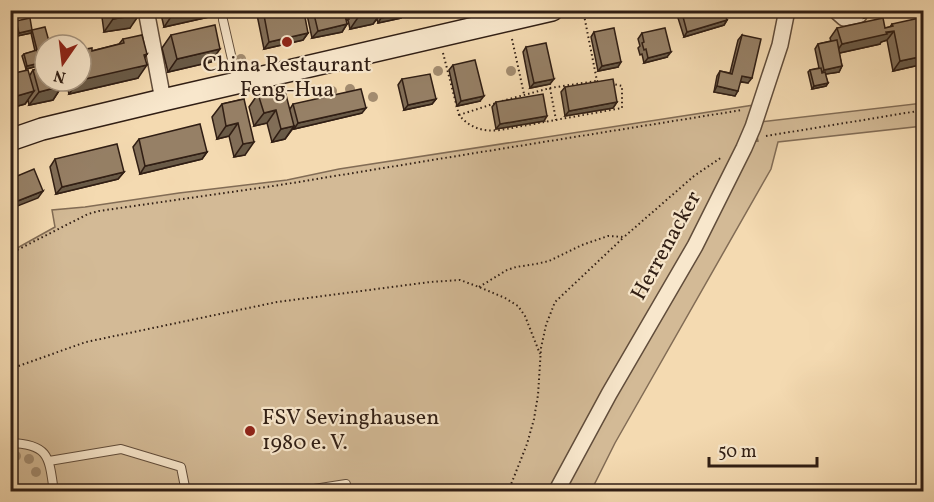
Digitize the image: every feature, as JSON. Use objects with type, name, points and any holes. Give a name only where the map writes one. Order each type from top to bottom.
[{"type":"main road","points":[[10,140],[42,129],[516,16],[552,10]]},
{"type":"street","points":[[146,10],[163,100]]},
{"type":"street","name":"Herrenacker","points":[[556,492],[609,394],[695,246],[744,148],[780,45],[788,10]]},
{"type":"street","points":[[835,10],[844,18],[859,15]]},
{"type":"lane","points":[[222,20],[238,82]]},
{"type":"lane","points":[[10,443],[39,448],[49,461],[54,492]]},
{"type":"lane","points":[[49,461],[121,449],[181,467],[186,492]]},
{"type":"lane","points":[[295,492],[346,484]]},
{"type":"path","points":[[583,10],[597,81]]},
{"type":"path","points":[[516,16],[524,94]]},
{"type":"path","points":[[438,36],[459,115],[477,129],[493,131],[622,108],[622,86],[597,81],[550,88],[459,115]]},
{"type":"path","points":[[550,88],[556,120]]},
{"type":"path","points":[[10,255],[88,214],[99,211],[290,184],[725,113],[752,110],[758,112],[760,137],[924,110]]},
{"type":"path","points":[[508,492],[534,419],[541,348],[546,325],[555,302],[624,237],[694,176],[725,155],[744,148]]},
{"type":"path","points":[[479,287],[516,267],[549,261],[582,245],[608,236],[624,237]]},
{"type":"path","points":[[10,369],[86,342],[277,302],[459,280],[505,298],[518,306],[525,316],[540,354]]},
{"type":"shaded area","points":[[923,103],[923,126],[778,142],[771,169],[615,443],[591,491],[560,492],[751,142],[758,141],[755,127],[759,122]]},
{"type":"shaded area","points":[[754,105],[728,176],[547,491],[11,491],[10,252],[55,227],[52,210],[287,180],[339,169]]},
{"type":"building","points":[[112,10],[138,10],[139,15],[113,19]]},
{"type":"building","points":[[172,10],[188,10],[173,14]]},
{"type":"building","points":[[263,10],[278,10],[279,17],[304,12],[308,33],[269,42]]},
{"type":"building","points":[[313,10],[344,10],[347,24],[318,31]]},
{"type":"building","points":[[344,10],[347,10],[349,19],[346,19]]},
{"type":"building","points":[[358,10],[382,10],[382,11],[359,16]]},
{"type":"building","points":[[382,10],[404,10],[404,13],[381,18]]},
{"type":"building","points":[[691,10],[724,10],[727,20],[687,32],[682,13]]},
{"type":"building","points":[[864,10],[876,10],[876,12],[866,15]]},
{"type":"building","points":[[924,17],[924,56],[900,61],[894,31],[842,44],[837,28],[883,18],[885,28],[893,26],[892,24]]},
{"type":"building","points":[[30,18],[32,30],[19,33],[16,21]]},
{"type":"building","points":[[215,25],[220,49],[177,59],[171,35]]},
{"type":"building","points":[[45,27],[47,33],[33,34],[32,30]]},
{"type":"building","points":[[614,28],[621,62],[602,66],[594,32]]},
{"type":"building","points":[[665,28],[671,52],[648,58],[642,43],[644,42],[642,33]]},
{"type":"building","points":[[142,35],[147,54],[144,55],[147,65],[93,77],[93,51],[124,43],[123,39]]},
{"type":"building","points":[[742,35],[761,39],[752,78],[742,76],[738,91],[717,86],[720,71],[732,74]]},
{"type":"building","points":[[837,40],[842,66],[824,70],[818,44]]},
{"type":"building","points":[[546,43],[554,79],[534,83],[526,47]]},
{"type":"building","points":[[33,51],[33,65],[27,66],[24,54]]},
{"type":"building","points":[[475,60],[484,96],[461,101],[453,65]]},
{"type":"building","points":[[821,68],[822,73],[825,72],[828,83],[814,86],[810,70]]},
{"type":"building","points":[[28,70],[33,91],[10,98],[10,74]]},
{"type":"building","points":[[430,74],[436,99],[408,105],[402,79]]},
{"type":"building","points":[[613,79],[617,102],[569,111],[565,87]]},
{"type":"building","points":[[284,87],[294,126],[281,129],[276,110],[264,113],[258,94]]},
{"type":"building","points":[[361,89],[366,108],[298,123],[293,104]]},
{"type":"building","points":[[543,94],[547,116],[500,124],[496,102]]},
{"type":"building","points":[[244,99],[254,142],[243,144],[238,123],[226,126],[222,104]]},
{"type":"building","points":[[200,124],[207,152],[145,166],[139,139]]},
{"type":"building","points":[[117,144],[124,172],[62,187],[55,159]]},
{"type":"building","points":[[34,169],[43,191],[10,204],[10,179]]},
{"type":"place","name":"China Restaurant Feng-Hua","points":[[287,42]]},
{"type":"place","name":"FSV Sevinghausen 1980 e. V.","points":[[250,431]]}]
